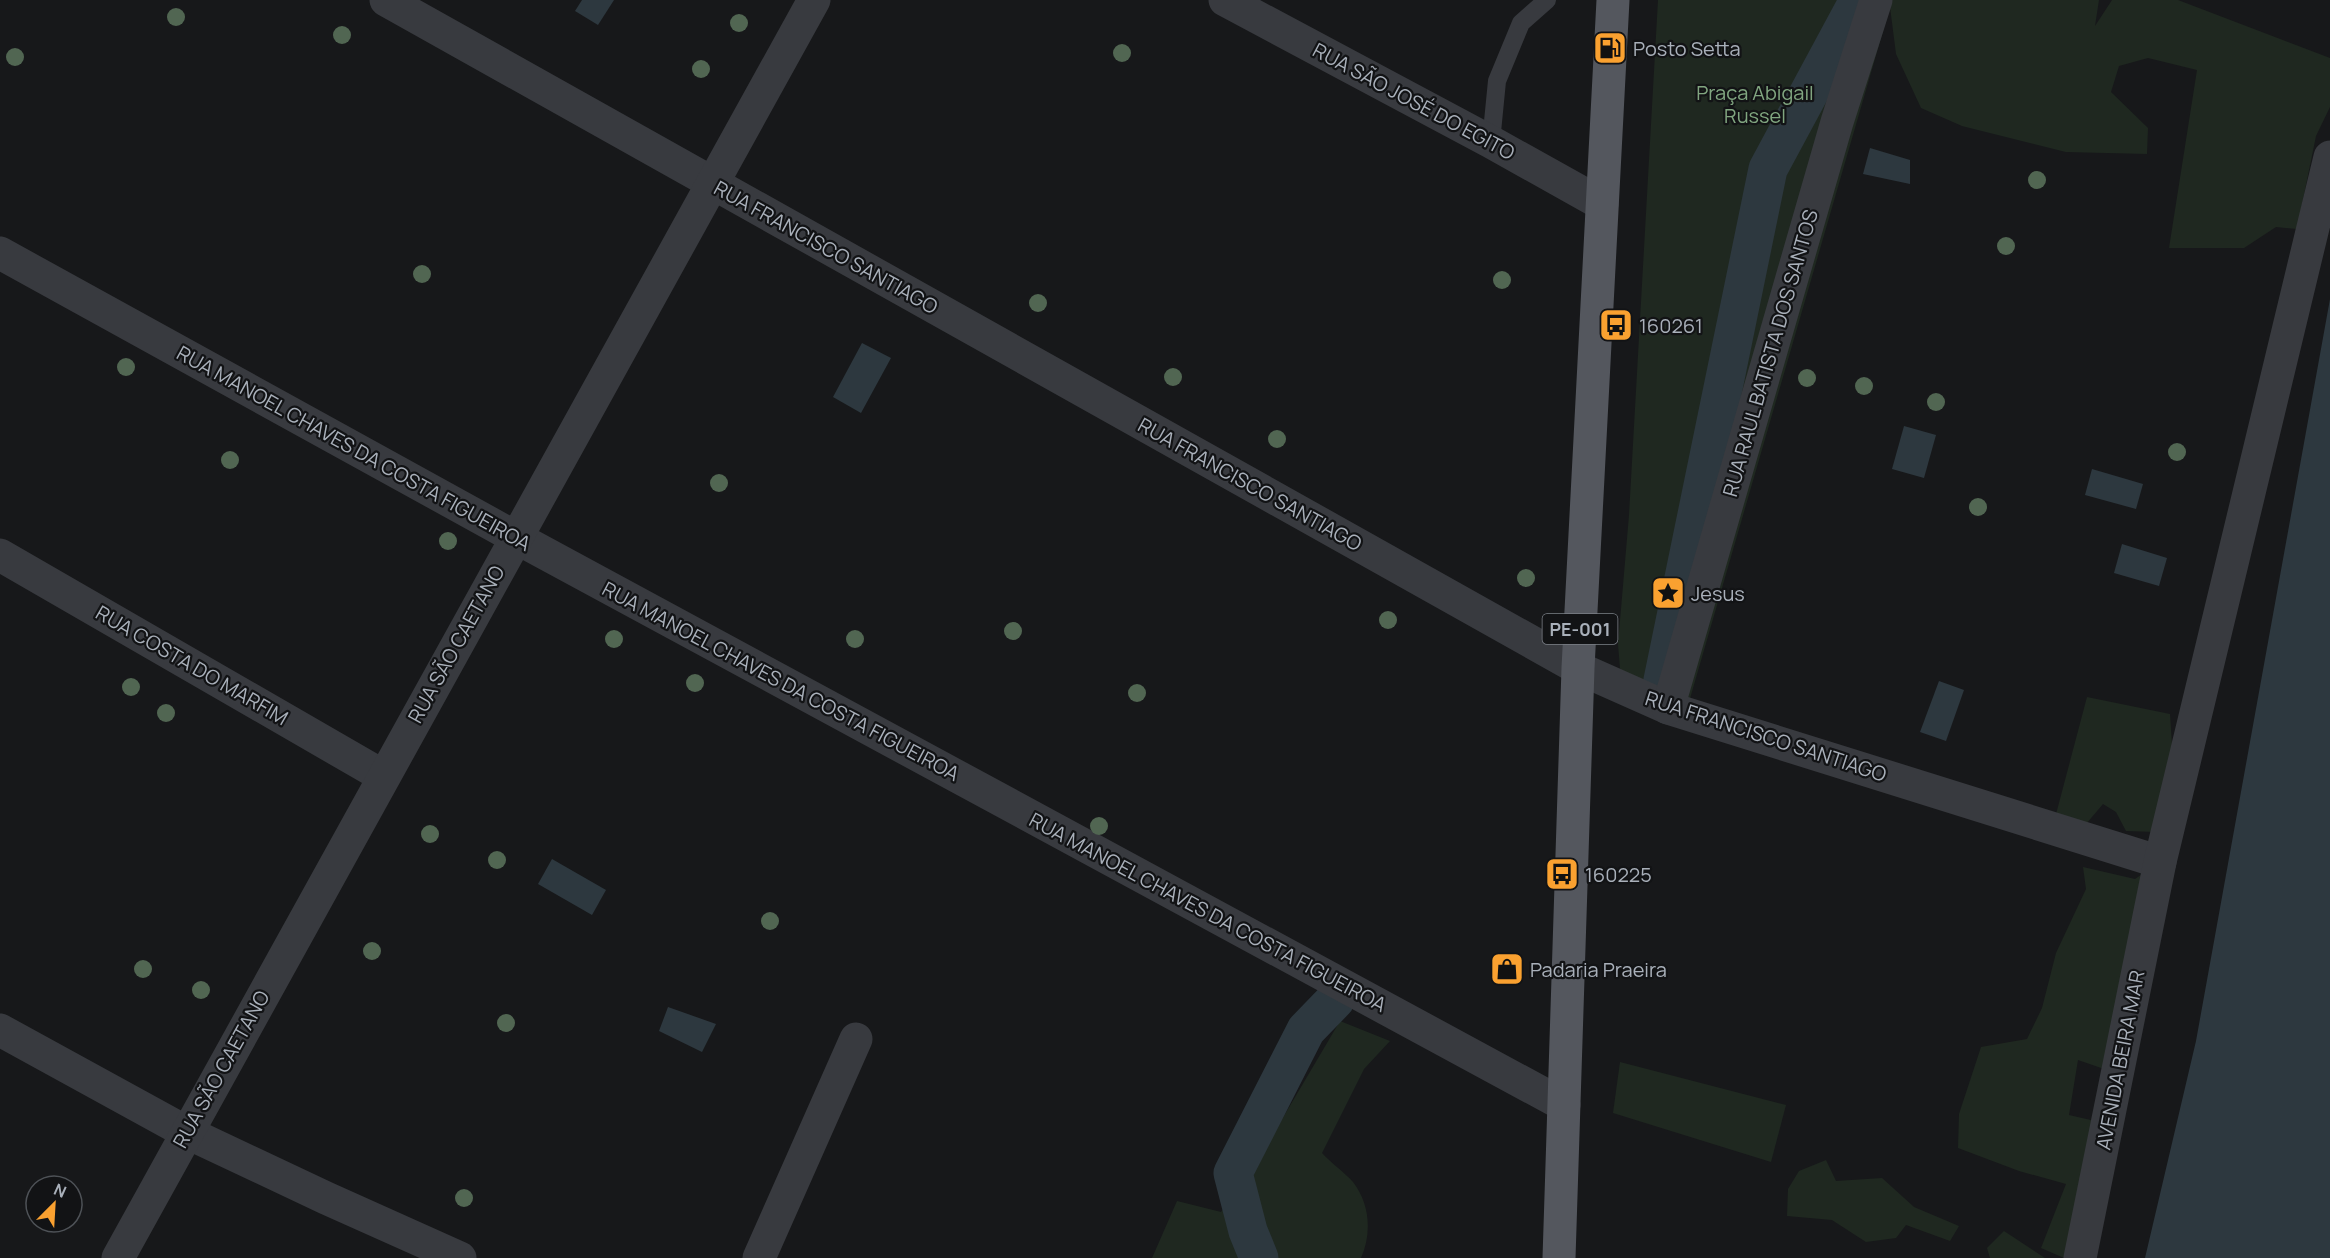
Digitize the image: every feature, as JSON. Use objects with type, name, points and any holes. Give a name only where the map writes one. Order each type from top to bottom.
[{"type":"main road","name":"PE-001","points":[[1559,1258],[1578,668],[1613,0]]},
{"type":"street","name":"RUA FRANCISCO SANTIAGO","points":[[386,0],[1578,668],[1668,708],[2160,862]]},
{"type":"street","name":"RUA SÃO CAETANO","points":[[118,1258],[186,1131],[814,0]]},
{"type":"street","name":"RUA SÃO JOSÉ DO EGITO","points":[[1225,0],[1602,204]]},
{"type":"street","name":"RUA RAUL BATISTA DOS SANTOS","points":[[1668,708],[1837,122],[1876,0]]},
{"type":"street","name":"AVENIDA BEIRA MAR","points":[[2080,1258],[2160,862],[2330,157]]},
{"type":"street","name":"RUA MANOEL CHAVES DA COSTA FIGUEIROA","points":[[0,253],[516,537],[1564,1105]]},
{"type":"street","name":"RUA COSTA DO MARFIM","points":[[0,555],[383,776]]},
{"type":"street","points":[[0,1030],[186,1131],[326,1198],[460,1258]]},
{"type":"street","points":[[759,1258],[856,1039]]},
{"type":"lane","points":[[1491,142],[1497,81],[1521,23],[1547,0]]},
{"type":"green space","name":"Praça Abigail Russel","points":[[1658,0],[2099,0],[2095,26],[2112,0],[2178,0],[2330,58],[2330,107],[2316,136],[2297,229],[2276,227],[2244,248],[2169,248],[2197,70],[2148,58],[2119,66],[2111,92],[2148,128],[2147,154],[2066,152],[1962,126],[1921,108],[1896,54],[1890,7],[1689,702],[1621,680],[1618,644],[1629,515]]},
{"type":"green space","points":[[2087,697],[2170,714],[2172,745],[2156,832],[2126,831],[2116,812],[2103,804],[2086,824],[2055,818]]},
{"type":"green space","points":[[2160,862],[2107,1070],[2078,1060],[2069,1115],[2108,1124],[2066,1258],[2064,1258],[2041,1248],[2066,1184],[2019,1171],[1958,1148],[1959,1114],[1981,1047],[2027,1039],[2042,1008],[2056,953],[2086,889],[2083,867],[2135,879]]},
{"type":"green space","points":[[1340,1021],[1390,1041],[1364,1069],[1322,1153],[1353,1182],[1363,1200],[1368,1229],[1361,1258],[1152,1258],[1177,1201],[1221,1212],[1249,1175]]},
{"type":"green space","points":[[1620,1062],[1786,1105],[1771,1162],[1613,1113]]},
{"type":"green space","points":[[1826,1160],[1836,1181],[1882,1178],[1914,1207],[1959,1226],[1950,1241],[1906,1225],[1896,1238],[1866,1242],[1832,1220],[1787,1216],[1788,1189],[1799,1171]]},
{"type":"green space","points":[[2004,1231],[2045,1258],[1990,1258],[1987,1248]]},
{"type":"shaded area","points":[[582,0],[614,0],[598,25],[575,11]]},
{"type":"shaded area","points":[[1870,148],[1910,160],[1910,184],[1863,174]]},
{"type":"shaded area","points":[[2330,299],[2330,1258],[2145,1258],[2196,1041]]},
{"type":"shaded area","points":[[862,343],[891,358],[861,413],[833,397]]},
{"type":"shaded area","points":[[1904,426],[1936,435],[1924,478],[1892,469]]},
{"type":"shaded area","points":[[2092,469],[2143,484],[2136,509],[2085,495]]},
{"type":"shaded area","points":[[2122,544],[2167,558],[2159,586],[2114,573]]},
{"type":"shaded area","points":[[1939,681],[1964,690],[1946,741],[1920,732]]},
{"type":"shaded area","points":[[552,859],[606,890],[592,915],[538,884]]},
{"type":"shaded area","points":[[668,1007],[716,1024],[702,1052],[659,1031]]},
{"type":"waterway","points":[[1661,690],[1768,169],[1859,0]]},
{"type":"waterway","points":[[1259,1258],[1248,1231],[1233,1173],[1306,1030],[1335,1000]]},
{"type":"place","name":"Posto Setta","points":[[1610,48]]},
{"type":"place","name":"160261","points":[[1616,325]]},
{"type":"place","name":"Jesus","points":[[1668,593]]},
{"type":"place","name":"160225","points":[[1562,874]]},
{"type":"place","name":"Padaria Praeira","points":[[1507,969]]}]
